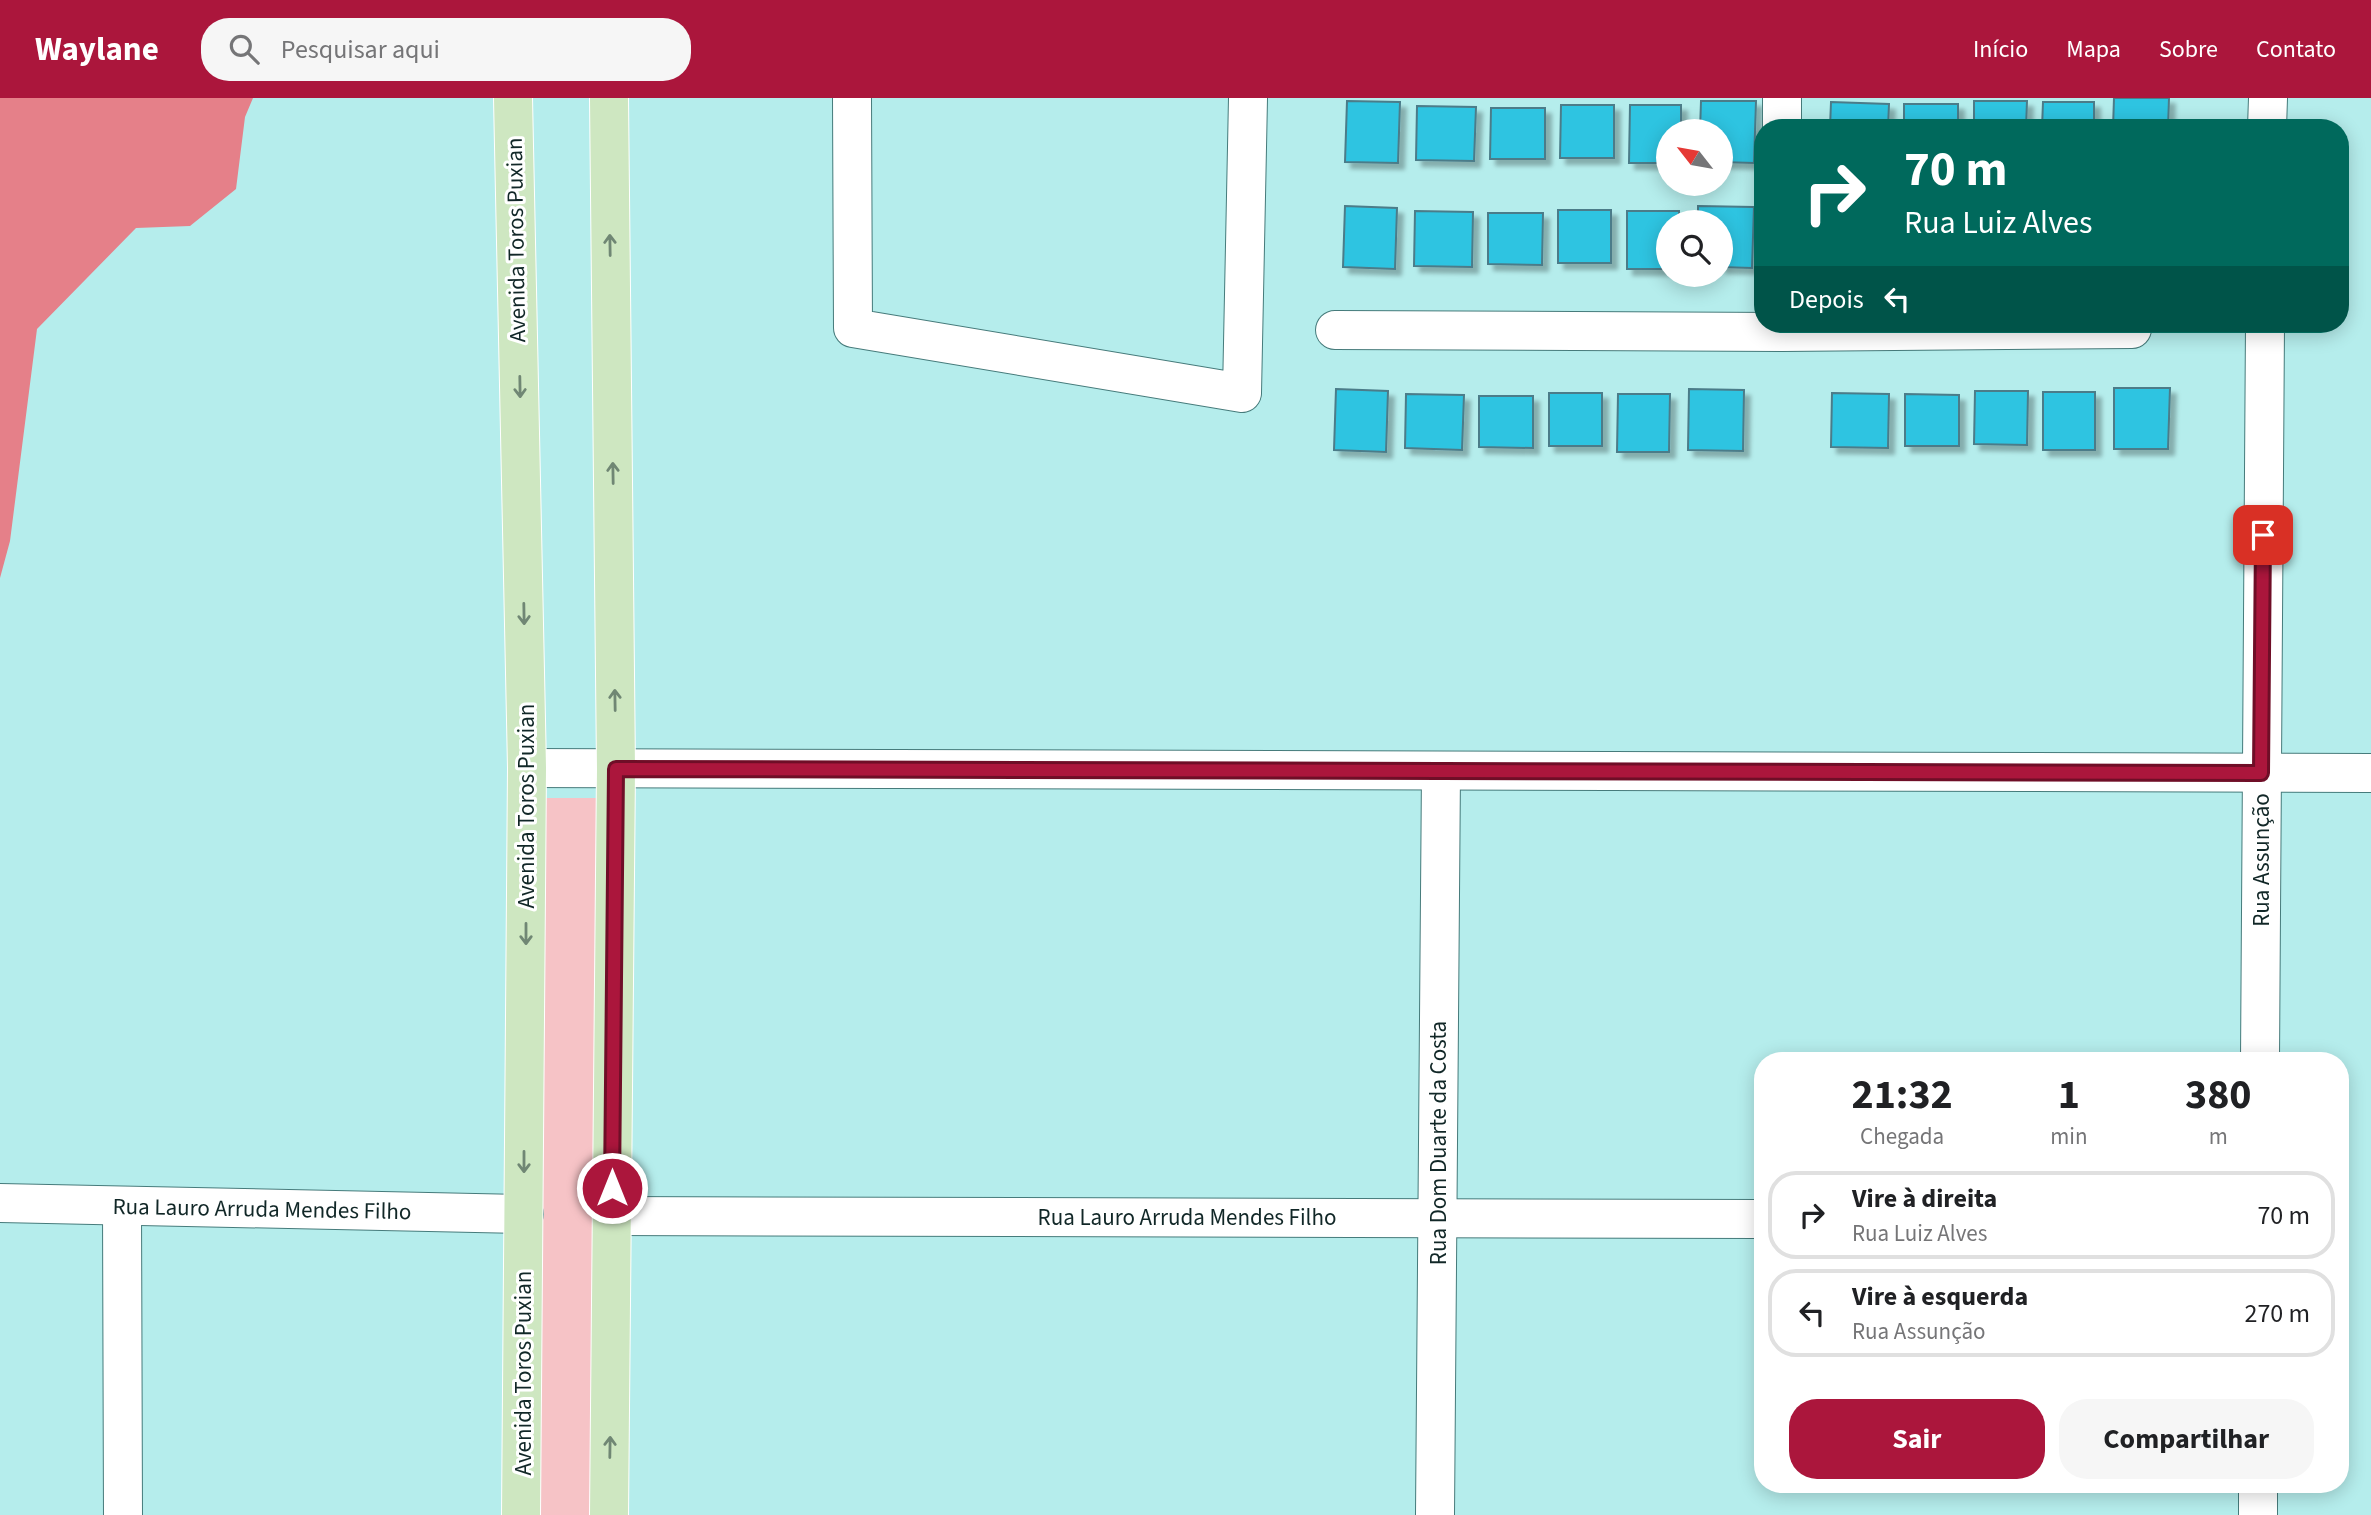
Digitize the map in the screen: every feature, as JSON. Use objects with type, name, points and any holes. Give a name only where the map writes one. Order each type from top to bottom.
[{"type":"main road","name":"Avenida Toros Puxian","points":[[513,98],[527,768],[522,1515]]},
{"type":"main road","points":[[609,98],[616,769],[609,1515]]},
{"type":"street","points":[[852,98],[853,328],[1242,393],[1248,98]]},
{"type":"street","points":[[1782,98],[1782,119]]},
{"type":"street","points":[[2267,119],[2268,98]]},
{"type":"street","points":[[1335,330],[1754,328]]},
{"type":"street","name":"Rua Assunção","points":[[2260,1052],[2266,333]]},
{"type":"street","points":[[527,768],[2371,773]]},
{"type":"street","name":"Rua Dom Duarte da Costa","points":[[1435,1515],[1441,771]]},
{"type":"street","name":"Rua Lauro Arruda Mendes Filho","points":[[0,1203],[524,1214]]},
{"type":"street","points":[[122,1206],[123,1515]]},
{"type":"street","name":"Rua Lauro Arruda Mendes Filho","points":[[612,1216],[1754,1219]]},
{"type":"street","points":[[2258,1493],[2258,1515]]},
{"type":"shaded area","points":[[0,98],[253,98],[245,117],[236,189],[190,226],[136,228],[37,329],[10,541],[0,578]]},
{"type":"shaded area","points":[[541,798],[599,798],[599,1515],[534,1515]]},
{"type":"building","points":[[2114,98],[2169,98],[2168,119],[2113,119]]},
{"type":"building","points":[[1347,101],[1400,102],[1398,163],[1345,162]]},
{"type":"building","points":[[1701,101],[1756,101],[1754,163],[1733,162],[1733,119],[1700,119]]},
{"type":"building","points":[[1974,101],[2027,101],[2026,119],[1974,119]]},
{"type":"building","points":[[1831,102],[1889,104],[1888,119],[1830,119]]},
{"type":"building","points":[[2043,102],[2094,102],[2094,119],[2042,119]]},
{"type":"building","points":[[1904,104],[1958,104],[1958,119],[1904,119]]},
{"type":"building","points":[[1561,105],[1614,105],[1614,158],[1560,158]]},
{"type":"building","points":[[1630,105],[1681,105],[1681,119],[1656,119],[1656,163],[1629,163]]},
{"type":"building","points":[[1417,106],[1476,107],[1474,161],[1416,160]]},
{"type":"building","points":[[1491,108],[1545,108],[1545,159],[1490,159]]},
{"type":"building","points":[[1345,206],[1397,208],[1395,269],[1343,267]]},
{"type":"building","points":[[1698,206],[1754,207],[1752,268],[1733,267],[1733,210],[1698,210]]},
{"type":"building","points":[[1558,210],[1611,210],[1611,263],[1558,263]]},
{"type":"building","points":[[1415,211],[1473,212],[1472,267],[1414,266]]},
{"type":"building","points":[[1627,211],[1656,211],[1656,269],[1627,269]]},
{"type":"building","points":[[1488,213],[1543,213],[1542,265],[1488,264]]},
{"type":"building","points":[[2114,388],[2170,388],[2168,449],[2114,449]]},
{"type":"building","points":[[1336,389],[1388,391],[1386,452],[1334,450]]},
{"type":"building","points":[[1689,389],[1744,390],[1743,451],[1688,450]]},
{"type":"building","points":[[1975,391],[2028,391],[2027,445],[1974,444]]},
{"type":"building","points":[[2043,392],[2095,392],[2095,450],[2043,450]]},
{"type":"building","points":[[1549,393],[1602,393],[1602,446],[1549,446]]},
{"type":"building","points":[[1832,393],[1889,394],[1888,448],[1831,447]]},
{"type":"building","points":[[1406,394],[1464,395],[1462,450],[1405,448]]},
{"type":"building","points":[[1618,394],[1670,394],[1669,452],[1617,452]]},
{"type":"building","points":[[1905,394],[1959,395],[1959,446],[1905,446]]},
{"type":"building","points":[[1479,396],[1533,396],[1533,448],[1479,447]]},
{"type":"route","points":[[612,1188],[616,769],[2261,773],[2263,535]]}]
